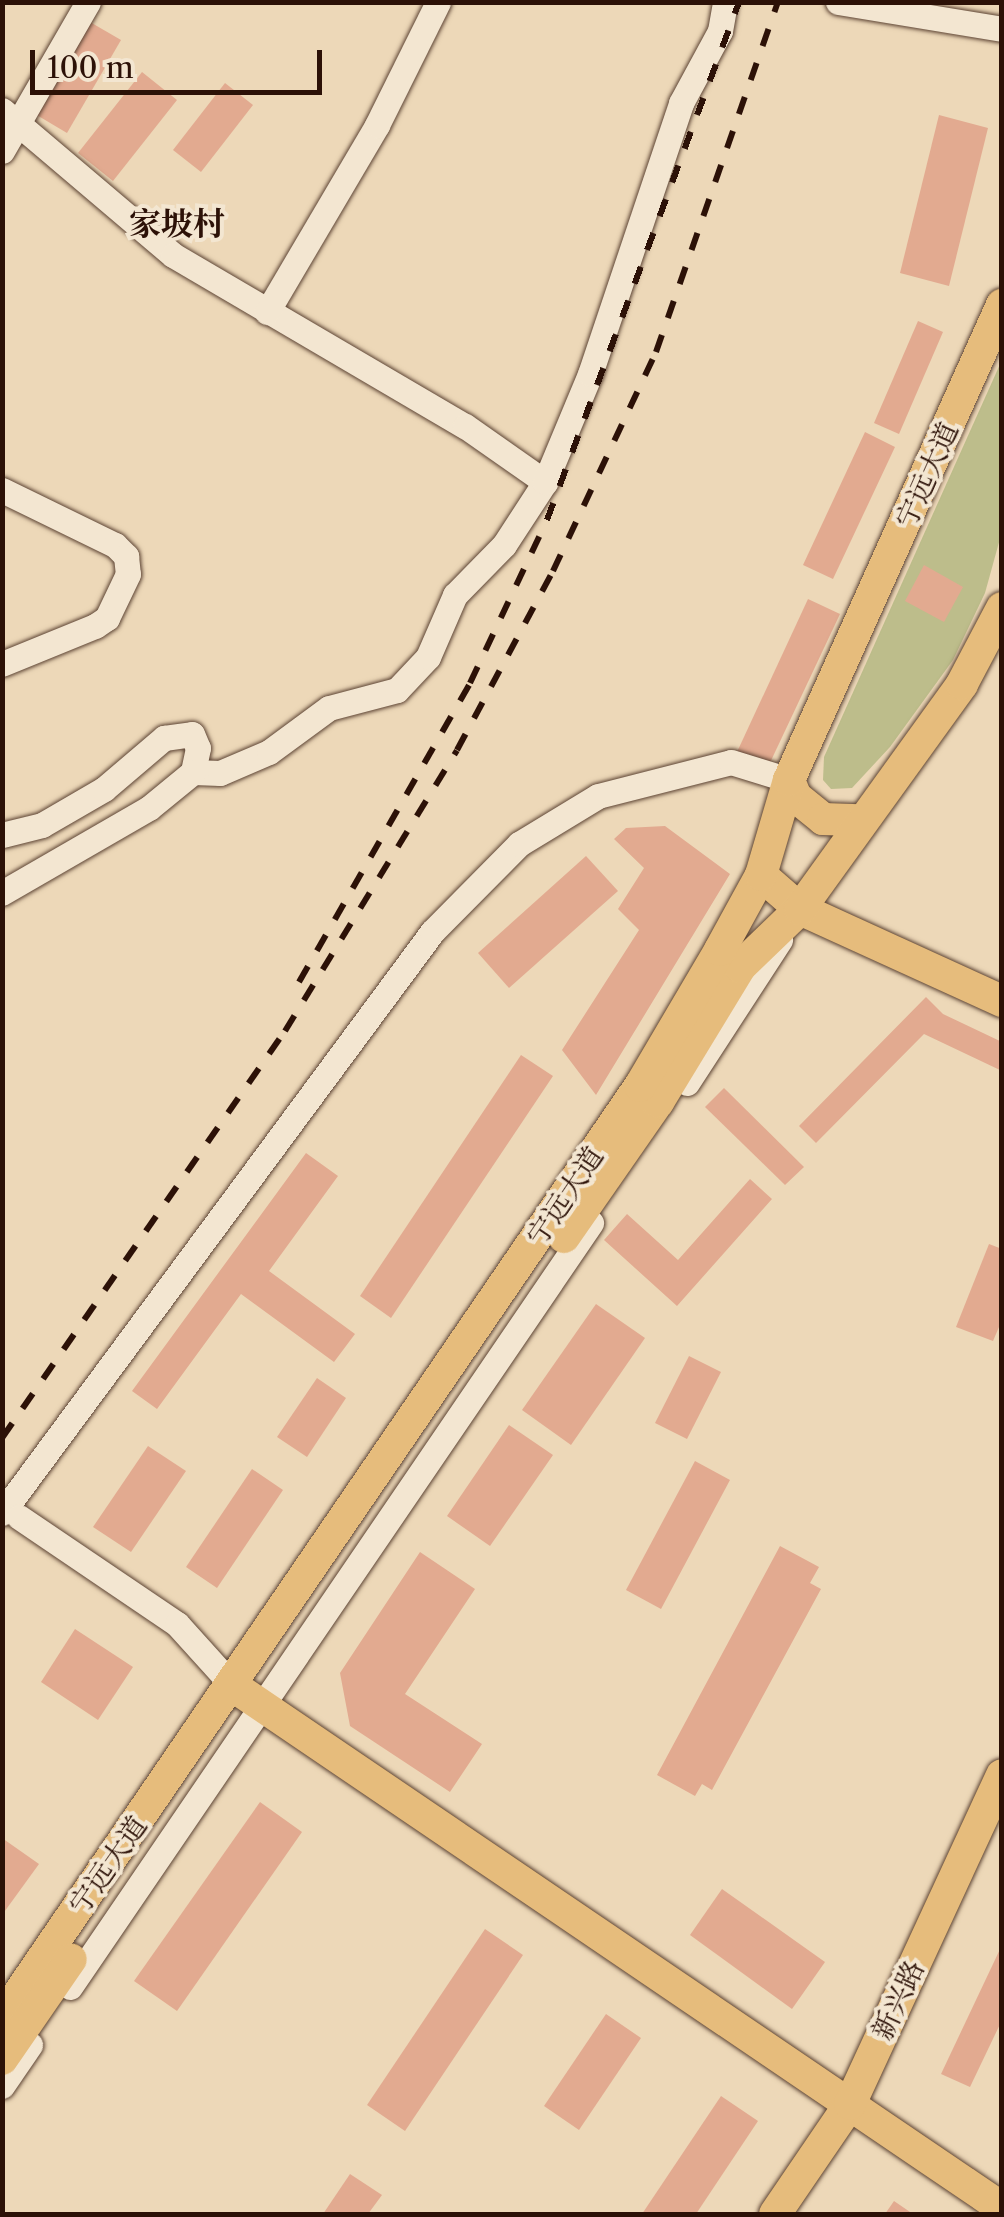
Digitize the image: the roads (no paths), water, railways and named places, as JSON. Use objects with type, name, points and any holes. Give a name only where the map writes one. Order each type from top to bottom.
[{"type":"main road","name":"宁远大道","points":[[2,2018],[249,1694],[640,1086],[761,875],[789,780],[995,338],[1002,306]]},
{"type":"main road","name":"宁远大道","points":[[2,2059],[658,1102],[740,967],[800,908],[859,820],[962,684],[1002,608]]},
{"type":"main road","points":[[789,780],[808,810],[823,819],[859,820]]},
{"type":"main road","points":[[761,875],[800,908],[1002,1001]]},
{"type":"main road","points":[[249,1694],[1002,2208]]},
{"type":"main road","name":"新兴路","points":[[775,2214],[857,2109],[1002,1775]]},
{"type":"main road","name":"新兴路","points":[[796,2214],[857,2109],[1002,1819]]},
{"type":"street","points":[[2,150],[9,116],[88,2]]},
{"type":"street","points":[[267,312],[378,125],[438,2]]},
{"type":"street","points":[[2,893],[148,808],[193,772],[220,772],[269,752],[329,708],[397,690],[428,657],[455,595],[504,545],[545,482],[590,374],[681,103],[720,31],[725,2]]},
{"type":"street","points":[[838,2],[1002,29]]},
{"type":"street","points":[[9,116],[172,255],[465,426],[545,482]]},
{"type":"street","points":[[2,490],[115,545],[126,556],[128,574],[107,618],[2,664]]},
{"type":"street","points":[[2,835],[42,825],[104,789],[179,732],[192,734],[198,748],[193,772]]},
{"type":"street","points":[[249,1694],[177,1624],[11,1515],[432,932],[519,844],[598,796],[731,762],[789,780]]},
{"type":"street","name":"宁远大道","points":[[2,2086],[249,1694]]},
{"type":"railway","points":[[299,982],[470,683],[547,520],[739,2]]},
{"type":"railway","points":[[2,1438],[285,1031],[457,750],[553,571],[656,352],[778,2]]},
{"type":"district","name":"家坡村","points":[[177,224]]}]
